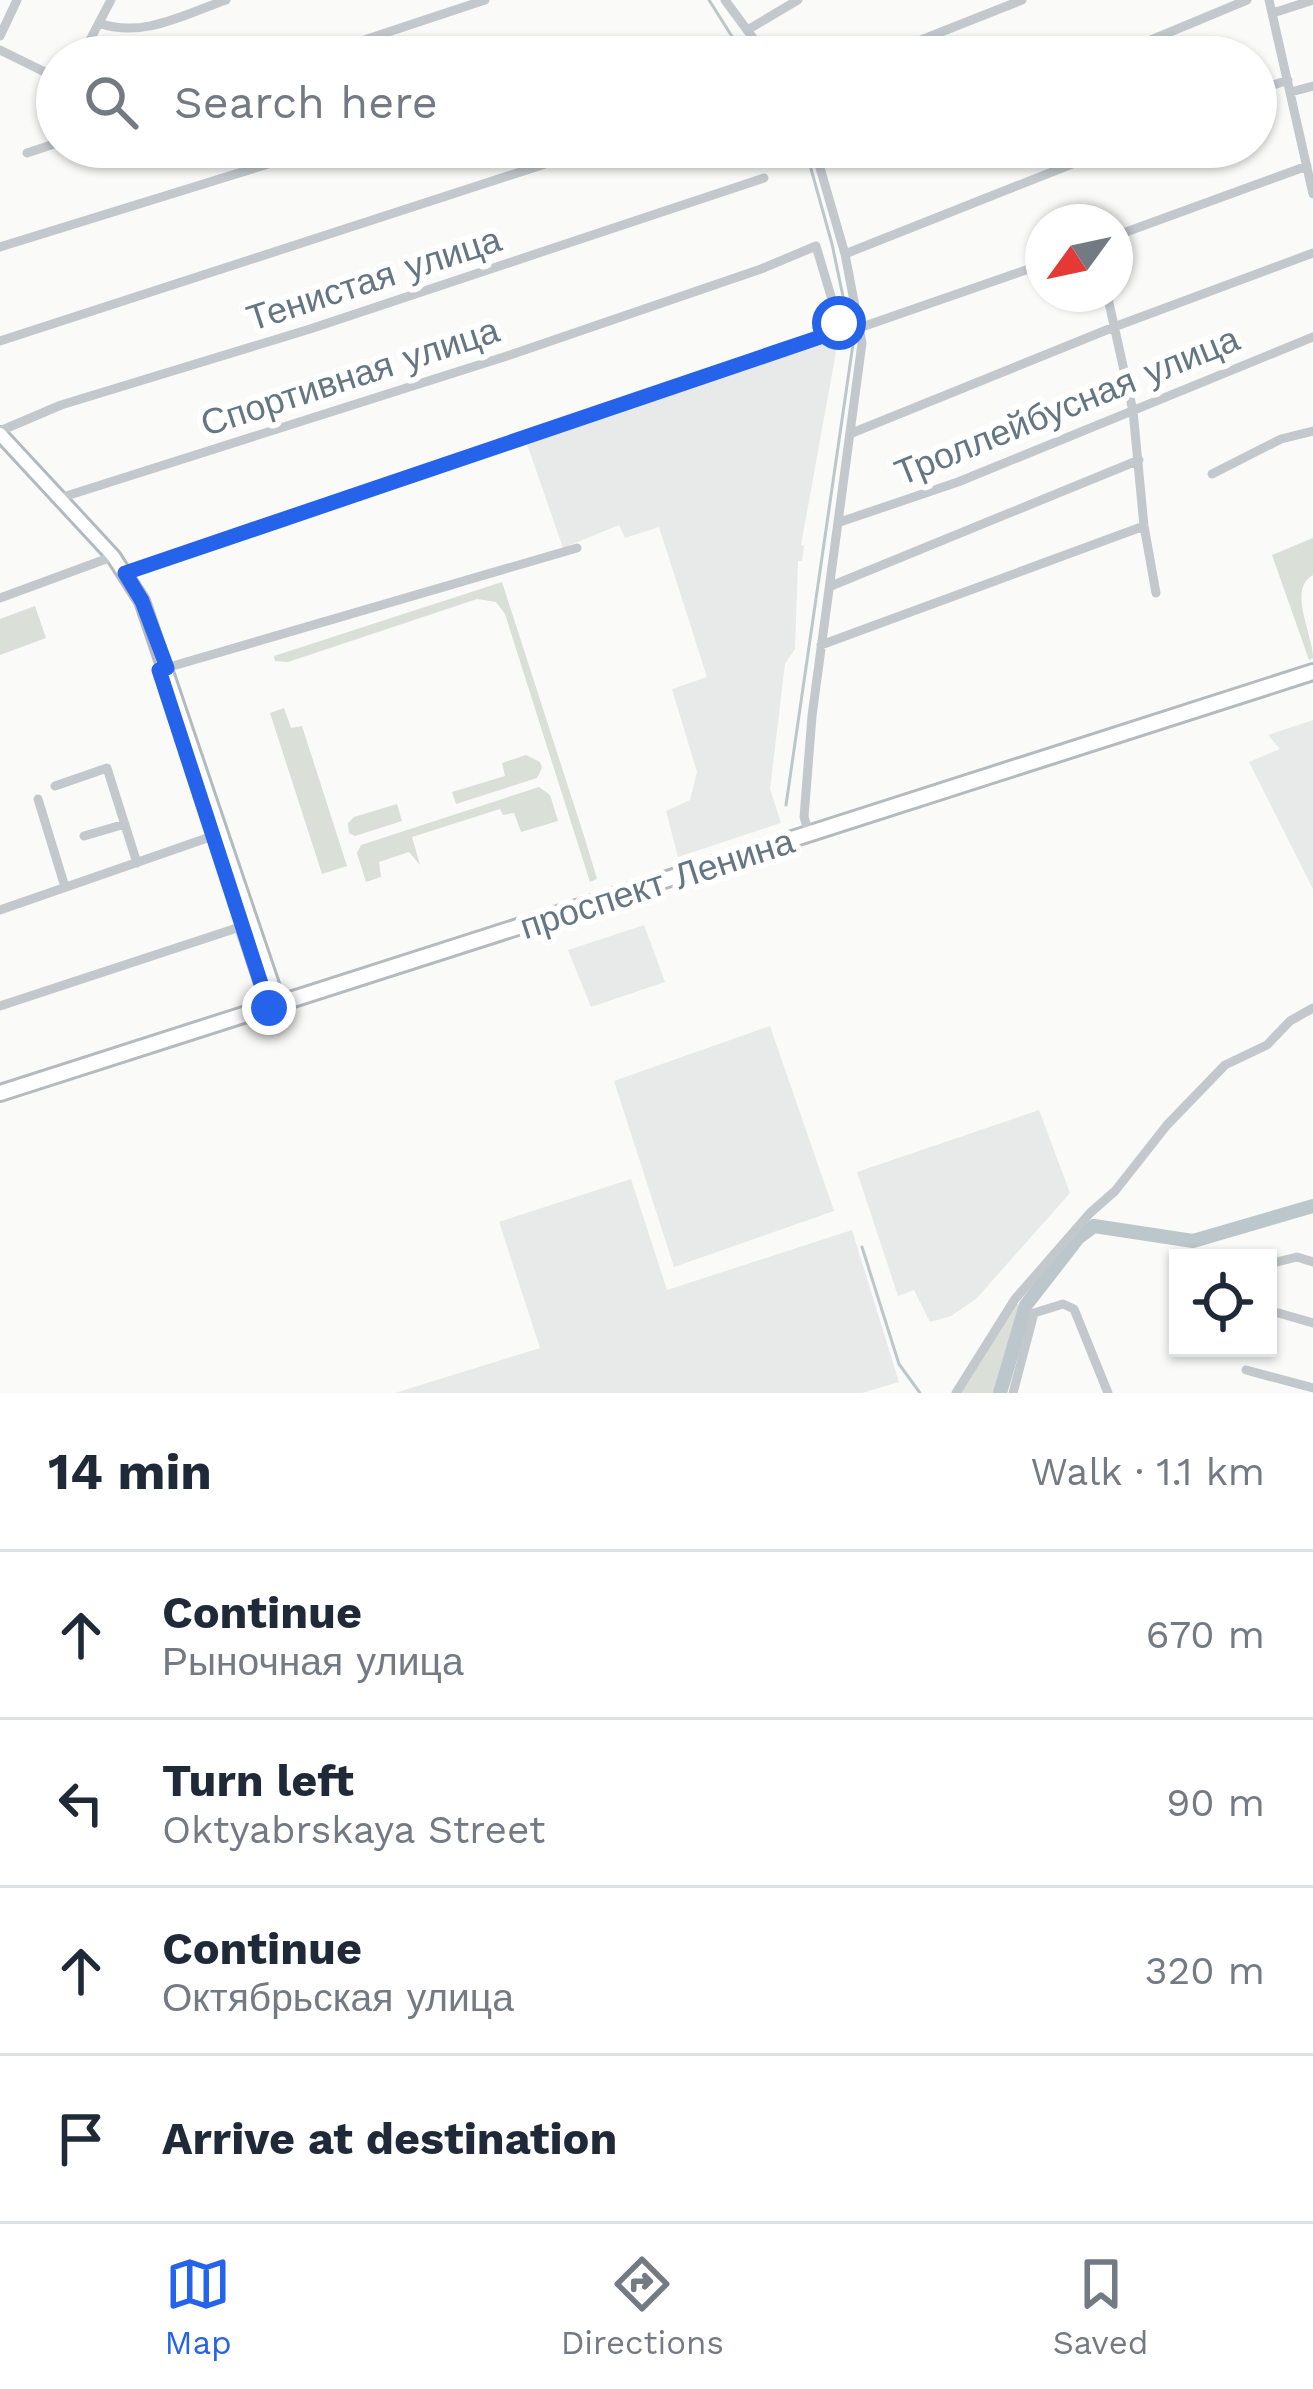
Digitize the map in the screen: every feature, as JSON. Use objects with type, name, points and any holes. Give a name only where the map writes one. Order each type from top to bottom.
[{"type":"main road","points":[[0,432],[125,573],[142,601],[213,836],[250,929]]},
{"type":"main road","points":[[0,444],[106,559],[136,605],[163,669],[274,1007]]},
{"type":"main road","name":"проспект Ленина","points":[[0,1093],[1313,672]]},
{"type":"street","points":[[0,36],[17,0]]},
{"type":"street","points":[[92,36],[111,0]]},
{"type":"street","points":[[99,23],[122,32],[146,28],[226,0]]},
{"type":"street","points":[[376,36],[485,0]]},
{"type":"street","points":[[725,0],[754,36]]},
{"type":"street","points":[[749,29],[798,0]]},
{"type":"street","points":[[931,36],[1022,0]]},
{"type":"street","points":[[1160,36],[1247,0]]},
{"type":"street","points":[[1269,0],[1313,194]]},
{"type":"street","points":[[1273,13],[1313,0]]},
{"type":"street","points":[[0,50],[36,68]]},
{"type":"street","points":[[1277,84],[1288,80]]},
{"type":"street","points":[[1291,92],[1313,86]]},
{"type":"street","points":[[27,153],[36,150]]},
{"type":"street","points":[[1133,229],[1307,166]]},
{"type":"street","points":[[0,247],[254,168]]},
{"type":"street","points":[[0,341],[532,168]]},
{"type":"street","points":[[810,836],[804,817],[821,645],[862,343],[845,254],[820,168]]},
{"type":"street","points":[[845,254],[1062,168]]},
{"type":"street","name":"Тенистая улица","points":[[0,432],[61,405],[310,329],[764,178]]},
{"type":"street","name":"Спортивная улица","points":[[60,498],[655,306],[816,246],[839,323],[835,332],[125,573]]},
{"type":"street","points":[[852,433],[1313,253]]},
{"type":"street","points":[[860,328],[1025,270]]},
{"type":"street","points":[[1111,312],[1133,412],[1156,593]]},
{"type":"street","name":"Троллейбусная улица","points":[[840,522],[958,482],[1313,337]]},
{"type":"street","points":[[1213,474],[1281,440],[1313,431]]},
{"type":"street","points":[[830,586],[1139,460]]},
{"type":"street","points":[[821,645],[1144,526]]},
{"type":"street","points":[[163,669],[577,548]]},
{"type":"street","points":[[0,598],[106,559]]},
{"type":"street","points":[[55,786],[107,768],[137,863]]},
{"type":"street","points":[[38,800],[65,887]]},
{"type":"street","points":[[84,836],[125,824]]},
{"type":"street","points":[[0,910],[213,836]]},
{"type":"street","points":[[0,1006],[250,929]]},
{"type":"street","points":[[956,1393],[1018,1302],[1168,1124],[1225,1065],[1267,1045],[1290,1021],[1313,1008]]},
{"type":"street","points":[[1277,1262],[1297,1257],[1313,1262]]},
{"type":"street","points":[[1018,1302],[1034,1313]]},
{"type":"street","points":[[1034,1313],[1063,1304],[1075,1309],[1108,1393]]},
{"type":"street","points":[[1012,1392],[1034,1313]]},
{"type":"street","points":[[1277,1313],[1313,1323]]},
{"type":"street","points":[[1246,1370],[1313,1388]]},
{"type":"shaded area","points":[[838,341],[802,561],[798,561],[795,649],[785,664],[770,789],[781,823],[678,857],[666,811],[690,800],[697,772],[672,689],[707,677],[659,527],[625,538],[619,525],[563,548],[527,444]]},
{"type":"shaded area","points":[[1313,538],[1313,575],[1302,591],[1312,648],[1309,660],[1272,555]]},
{"type":"shaded area","points":[[502,582],[597,879],[590,882],[505,614],[496,602],[477,599],[288,662],[275,661],[274,656]]},
{"type":"shaded area","points":[[35,606],[46,638],[0,655],[0,619]]},
{"type":"shaded area","points":[[284,708],[291,728],[302,726],[347,866],[322,874],[270,713]]},
{"type":"shaded area","points":[[1313,720],[1313,889],[1249,762],[1280,749],[1268,735]]},
{"type":"shaded area","points":[[526,755],[540,762],[537,778],[456,804],[452,792],[505,776],[502,763]]},
{"type":"shaded area","points":[[539,787],[550,795],[558,821],[521,832],[514,813],[503,815],[500,809],[412,837],[420,865],[409,852],[379,862],[381,877],[366,882],[357,853],[361,845]]},
{"type":"shaded area","points":[[397,804],[402,821],[355,836],[349,833],[348,823],[354,817]]},
{"type":"shaded area","points":[[644,925],[665,982],[591,1007],[568,950]]},
{"type":"shaded area","points":[[770,1026],[834,1211],[674,1267],[614,1081]]},
{"type":"shaded area","points":[[1039,1110],[1070,1193],[976,1299],[951,1316],[930,1322],[914,1290],[898,1296],[857,1172]]},
{"type":"shaded area","points":[[631,1179],[667,1290],[852,1230],[899,1382],[862,1393],[395,1393],[540,1348],[499,1222]]},
{"type":"shaded area","points":[[1016,1302],[1023,1316],[996,1393],[961,1393]]},
{"type":"waterway","points":[[709,0],[732,36]]},
{"type":"waterway","points":[[786,805],[853,344],[811,168]]},
{"type":"waterway","points":[[1000,1393],[1026,1305],[1078,1238],[1094,1226],[1193,1241],[1313,1206]]},
{"type":"waterway","points":[[862,1247],[899,1364],[920,1393]]},
{"type":"route","points":[[269,1008],[159,670],[167,668],[142,601],[125,573],[835,332],[839,323]]}]
